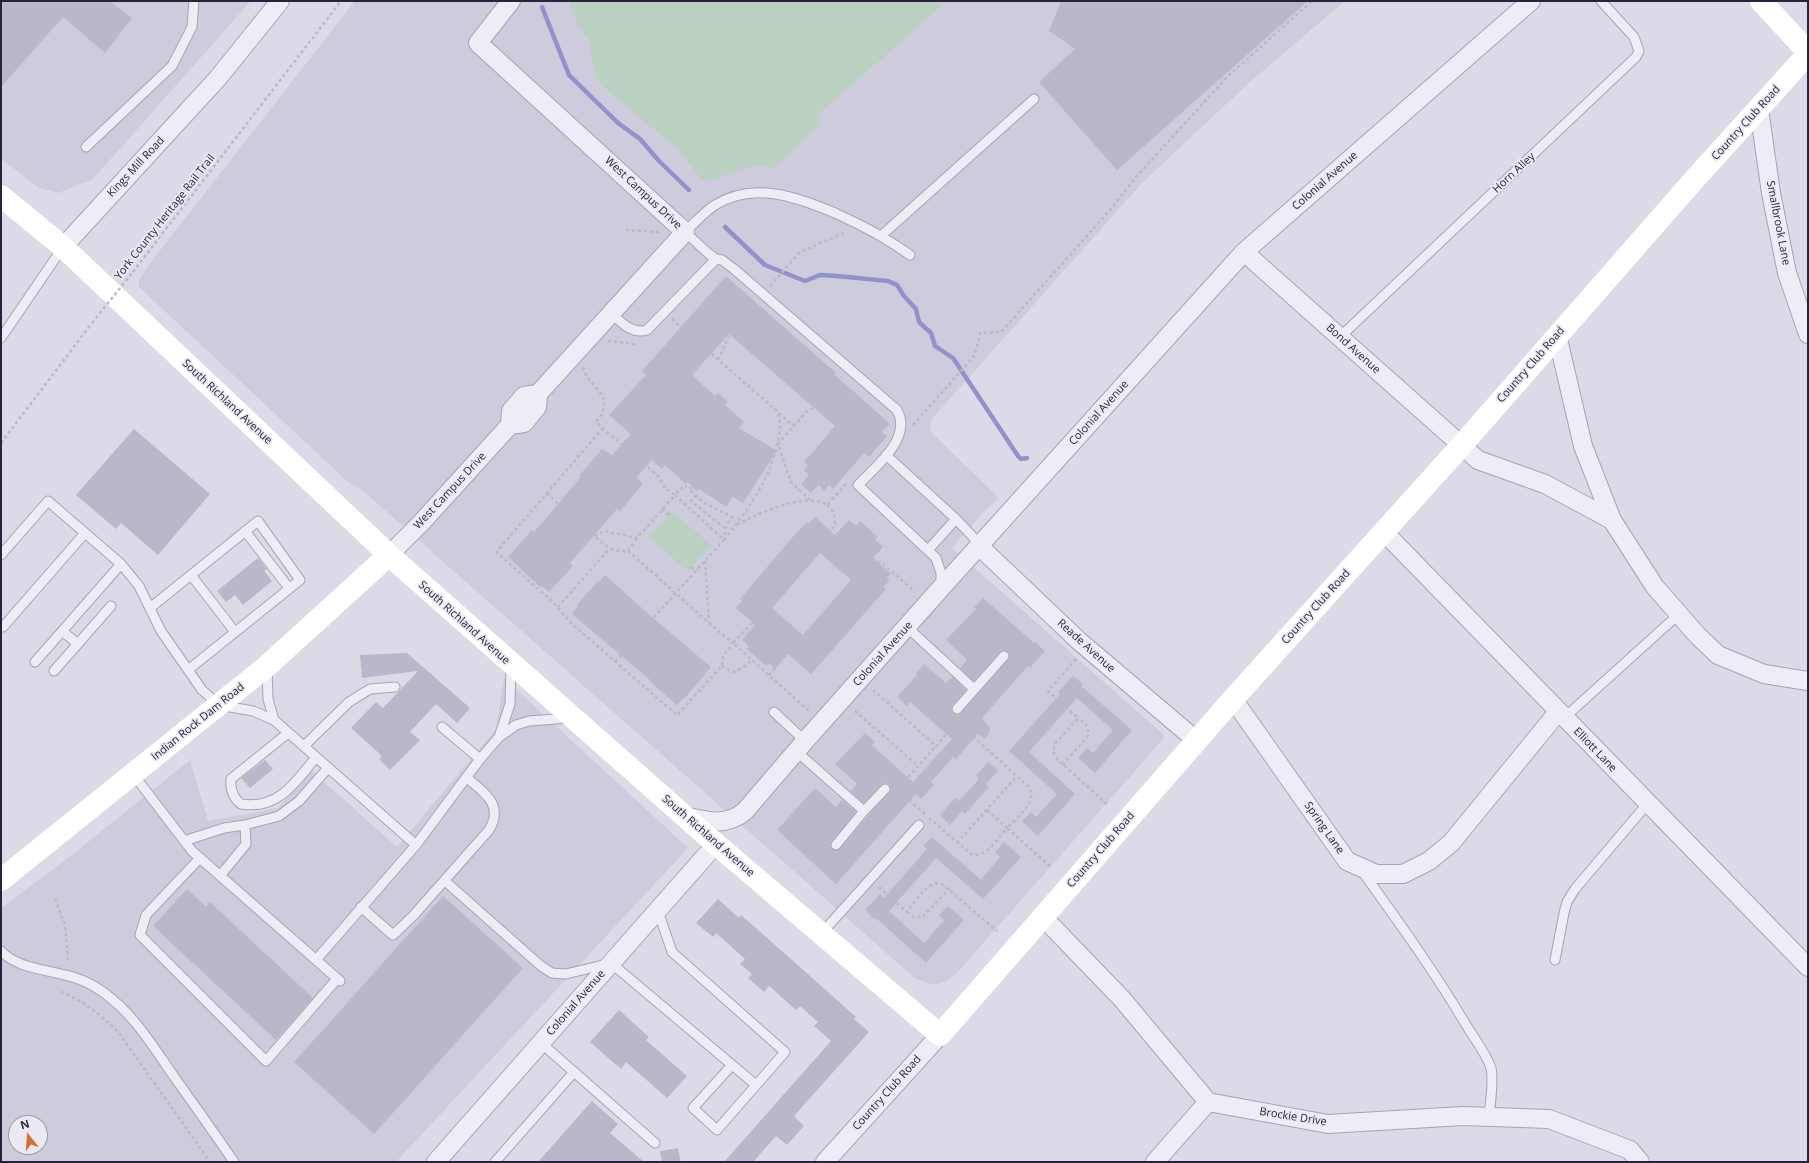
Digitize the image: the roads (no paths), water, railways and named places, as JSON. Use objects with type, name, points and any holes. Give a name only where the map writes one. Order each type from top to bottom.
[{"type":"main road","points":[[1761,1],[1808,53]]},
{"type":"main road","name":"Country Club Road","points":[[940,1035],[1233,699],[1461,446],[1693,181],[1760,110],[1808,53]]},
{"type":"main road","name":"South Richland Avenue","points":[[1,196],[63,247],[389,555],[511,665],[716,844],[940,1035]]},
{"type":"main road","name":"Indian Rock Dam Road","points":[[1,880],[267,666],[389,555]]},
{"type":"street","name":"Kings Mill Road","points":[[63,247],[218,78],[280,1]]},
{"type":"street","name":"West Campus Drive","points":[[389,555],[421,523],[510,425],[511,411],[524,396],[538,394],[685,232],[478,43],[511,1]]},
{"type":"street","name":"Colonial Avenue","points":[[685,816],[714,822],[724,822],[740,816],[941,588],[1244,252],[1531,1]]},
{"type":"street","name":"Smallbrook Lane","points":[[1760,110],[1771,193],[1787,273],[1808,334]]},
{"type":"street","name":"Bond Avenue","points":[[1244,252],[1478,460],[1545,484],[1612,520]]},
{"type":"street","points":[[1558,335],[1583,446],[1612,520],[1655,587],[1698,636],[1718,655],[1764,674],[1808,681]]},
{"type":"street","name":"Elliott Lane","points":[[1384,532],[1808,967]]},
{"type":"street","name":"Reade Avenue","points":[[979,546],[1079,641],[1197,741]]},
{"type":"street","name":"Spring Lane","points":[[1233,699],[1347,861],[1376,874],[1403,874],[1429,861],[1451,843],[1561,715]]},
{"type":"street","name":"Colonial Avenue","points":[[436,1162],[716,844]]},
{"type":"street","points":[[1043,917],[1122,999],[1208,1102],[1155,1162]]},
{"type":"street","name":"Country Club Road","points":[[825,1162],[940,1035]]},
{"type":"street","name":"Brockie Drive","points":[[1208,1102],[1328,1124],[1463,1116],[1549,1119],[1630,1150],[1640,1162]]},
{"type":"lane","points":[[86,147],[172,66],[192,27],[194,1]]},
{"type":"lane","name":"Horn Alley","points":[[1340,338],[1636,57],[1639,51],[1634,38],[1601,1]]},
{"type":"lane","points":[[882,235],[1034,99]]},
{"type":"lane","points":[[910,255],[882,235],[796,197],[768,193],[749,194],[716,205],[685,232],[716,259],[722,260],[763,294],[900,414],[901,430],[896,444],[858,486],[936,558],[941,573],[941,588]]},
{"type":"lane","name":"Kings Mill Road","points":[[1,338],[63,247]]},
{"type":"lane","points":[[611,313],[624,325],[631,329],[642,332],[647,330],[716,259]]},
{"type":"lane","points":[[886,455],[956,519],[973,537],[979,546]]},
{"type":"lane","points":[[1,555],[48,501],[121,564],[139,586],[162,631],[202,690],[219,705],[253,711],[274,720],[416,845]]},
{"type":"lane","points":[[928,550],[956,519]]},
{"type":"lane","points":[[150,608],[258,521],[300,580],[188,670]]},
{"type":"lane","points":[[245,531],[289,588]]},
{"type":"lane","points":[[3,627],[85,533]]},
{"type":"lane","points":[[35,662],[121,564]]},
{"type":"lane","points":[[190,575],[235,632]]},
{"type":"lane","points":[[54,671],[111,606]]},
{"type":"lane","points":[[1561,715],[1679,614]]},
{"type":"lane","points":[[907,627],[974,689]]},
{"type":"lane","points":[[62,631],[78,644]]},
{"type":"lane","points":[[957,709],[1004,656]]},
{"type":"lane","points":[[499,737],[510,704],[511,665]]},
{"type":"lane","points":[[267,666],[268,699],[274,720]]},
{"type":"lane","points":[[304,746],[349,702],[370,689],[394,687]]},
{"type":"lane","points":[[774,712],[801,746],[864,811]]},
{"type":"lane","points":[[316,960],[416,845],[480,759],[499,737],[516,725],[536,719],[573,718]]},
{"type":"lane","points":[[442,727],[480,759]]},
{"type":"lane","points":[[288,733],[231,779],[230,785],[233,794],[241,804],[252,806],[266,804],[279,798],[316,757]]},
{"type":"lane","points":[[184,841],[224,828],[246,825],[279,816],[299,801],[328,768]]},
{"type":"lane","points":[[133,774],[184,841],[200,858],[339,980],[266,1061],[140,935],[146,915],[200,858]]},
{"type":"lane","points":[[361,908],[393,935],[413,916],[445,881],[489,830],[495,821],[496,814],[490,801],[482,791],[466,778]]},
{"type":"lane","points":[[836,845],[864,811],[885,789]]},
{"type":"lane","points":[[1555,960],[1567,902],[1575,889],[1648,803]]},
{"type":"lane","points":[[220,876],[246,844],[246,825]]},
{"type":"lane","points":[[822,934],[919,825]]},
{"type":"lane","points":[[1359,867],[1404,928],[1452,1001],[1486,1058],[1491,1069],[1492,1077],[1489,1117]]},
{"type":"lane","points":[[445,881],[541,966],[552,973],[566,974],[611,963],[756,1085]]},
{"type":"lane","points":[[658,911],[672,952],[785,1052],[717,1130],[694,1108],[732,1065]]},
{"type":"lane","points":[[1,951],[6,957],[32,968],[65,975],[87,982],[105,993],[145,1034],[234,1162]]},
{"type":"lane","points":[[541,1043],[655,1143]]},
{"type":"lane","points":[[495,1162],[574,1072]]},
{"type":"waterway","points":[[542,7],[569,75],[618,123],[640,139],[659,161],[689,190]]},
{"type":"waterway","points":[[725,227],[765,265],[805,281],[820,275],[888,281],[897,285],[904,296],[916,309],[919,322],[931,333],[935,346],[953,358],[1018,456],[1021,459],[1027,458]]}]
